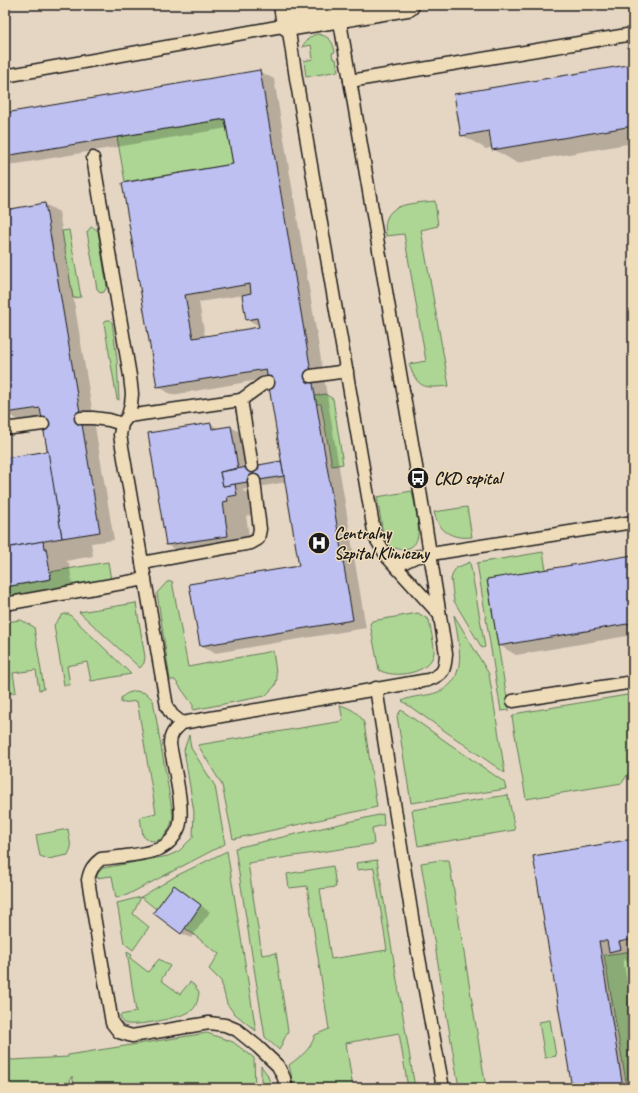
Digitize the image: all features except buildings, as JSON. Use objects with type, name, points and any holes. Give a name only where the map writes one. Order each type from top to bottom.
[{"type":"street","points":[[287,15],[408,5]]},
{"type":"lane","points":[[286,1088],[284,1078],[278,1066],[237,1030],[225,1025],[209,1023],[132,1036],[119,1032],[112,1023],[88,880],[89,874],[94,865],[101,859],[158,850],[169,844],[179,826],[180,812],[170,736],[182,722],[428,680],[438,676],[445,666],[446,654],[431,554],[338,11]]},
{"type":"lane","points":[[8,73],[287,15],[297,86],[375,537],[388,558],[439,614]]},
{"type":"lane","points":[[350,80],[633,34]]},
{"type":"lane","points":[[93,158],[132,394],[120,434],[167,707],[172,715],[182,722]]},
{"type":"lane","points":[[312,376],[347,371]]},
{"type":"lane","points":[[81,418],[125,420],[241,400],[263,384],[268,383]]},
{"type":"lane","points":[[241,400],[252,466]]},
{"type":"lane","points":[[5,427],[12,428],[43,424]]},
{"type":"lane","points":[[142,563],[252,543],[258,539],[260,529],[254,481]]},
{"type":"lane","points":[[396,566],[415,557],[431,554],[633,522]]},
{"type":"lane","points":[[5,604],[145,579]]},
{"type":"lane","points":[[513,701],[633,682]]},
{"type":"lane","points":[[376,688],[414,929],[443,1088]]},
{"type":"green space","points":[[297,5],[323,5],[317,10],[306,11]]},
{"type":"green space","points":[[317,34],[325,36],[332,42],[335,52],[332,53],[333,59],[336,59],[338,71],[306,77],[304,61],[313,59],[311,45],[302,47],[308,39]]},
{"type":"green space","points":[[225,119],[233,164],[125,182],[117,137]]},
{"type":"green space","points":[[435,201],[438,226],[421,230],[449,386],[428,387],[419,383],[409,364],[426,361],[404,234],[386,236],[385,225],[392,211],[399,207],[407,204]]},
{"type":"green space","points":[[91,227],[98,231],[107,287],[104,292],[101,293],[97,289],[87,232]]},
{"type":"green space","points":[[69,230],[81,297],[73,298],[62,231]]},
{"type":"green space","points":[[107,320],[112,322],[117,359],[119,400],[117,399],[104,323]]},
{"type":"green space","points":[[325,394],[333,399],[343,464],[332,466],[321,404],[316,404],[315,396]]},
{"type":"green space","points":[[412,491],[418,522],[416,541],[412,547],[403,549],[390,547],[384,539],[377,497]]},
{"type":"green space","points":[[467,507],[472,537],[458,537],[447,533],[439,525],[434,512]]},
{"type":"green space","points":[[543,552],[546,570],[487,580],[509,710],[501,711],[477,563]]},
{"type":"green space","points":[[108,562],[111,580],[5,598],[5,587],[51,579],[50,572]]},
{"type":"green space","points":[[470,562],[485,647],[482,648],[454,601],[451,579],[453,573],[456,568]]},
{"type":"green space","points":[[172,581],[188,667],[273,651],[277,679],[275,686],[265,696],[193,710],[193,705],[175,680],[170,680],[157,593],[167,582]]},
{"type":"green space","points":[[136,603],[145,657],[144,663],[140,668],[79,612]]},
{"type":"green space","points":[[418,613],[429,620],[434,650],[431,660],[426,666],[411,673],[393,674],[379,670],[370,624],[372,621]]},
{"type":"green space","points":[[69,614],[131,674],[91,681],[87,662],[67,666],[70,685],[64,685],[54,625],[62,615]]},
{"type":"green space","points":[[454,615],[489,674],[505,773],[402,701],[438,692],[448,686],[455,679],[460,659]]},
{"type":"green space","points":[[21,620],[34,627],[44,689],[39,690],[36,670],[13,673],[16,692],[5,694],[5,622]]},
{"type":"green space","points":[[136,691],[146,693],[153,700],[173,815],[167,832],[159,840],[154,841],[143,836],[140,817],[156,813],[137,701],[121,703],[121,698],[123,696]]},
{"type":"green space","points":[[633,694],[633,768],[622,783],[526,799],[512,717],[519,713]]},
{"type":"green space","points":[[340,705],[354,711],[360,716],[364,723],[377,807],[233,839],[222,785],[198,745],[343,721]]},
{"type":"green space","points":[[401,710],[504,782],[506,789],[411,803],[397,716]]},
{"type":"green space","points":[[189,735],[191,748],[215,786],[225,844],[127,895],[116,898],[112,876],[96,878],[98,873],[103,868],[168,856],[179,851],[193,837],[194,812],[184,750]]},
{"type":"green space","points":[[508,795],[515,830],[418,846],[412,810]]},
{"type":"green space","points":[[383,814],[384,825],[372,828],[374,844],[248,863],[262,955],[276,953],[288,1031],[279,1050],[265,1037],[235,848]]},
{"type":"green space","points":[[68,829],[71,848],[68,855],[48,859],[40,856],[36,835]]},
{"type":"green space","points":[[227,851],[256,1031],[234,1013],[227,1004],[221,981],[209,969],[219,954],[185,928],[201,905],[174,885],[156,909],[141,897],[176,876]]},
{"type":"green space","points":[[377,860],[415,1088],[408,1088],[399,1033],[346,1043],[353,1088],[294,1088],[289,1065],[308,1049],[315,1035],[329,1029],[307,886],[289,888],[287,874],[333,866],[336,887],[320,889],[331,959],[387,950],[374,868],[357,870],[356,863]]},
{"type":"green space","points":[[449,860],[486,1088],[459,1088],[421,863]]},
{"type":"green space","points":[[141,897],[133,914],[149,927],[133,950],[124,943],[117,903]]},
{"type":"green space","points":[[633,951],[633,1086],[627,1087],[604,955]]},
{"type":"green space","points":[[127,952],[132,955],[130,958],[148,972],[159,959],[170,966],[161,980],[180,994],[190,982],[194,985],[199,992],[195,1007],[186,1013],[158,1021],[137,1024],[124,1023],[121,1020],[120,1015],[136,1012]]},
{"type":"green space","points":[[550,1020],[556,1056],[545,1058],[539,1022]]},
{"type":"green space","points":[[207,1033],[233,1042],[254,1058],[255,1088],[75,1088],[72,1076],[70,1079],[72,1088],[5,1088],[5,1055],[12,1060],[68,1057],[68,1055]]},
{"type":"green space","points":[[261,1066],[267,1074],[272,1088],[261,1088]]},
{"type":"place","name":"CKD szpital","points":[[418,478]]},
{"type":"place","name":"Centralny Szpital Kliniczny","points":[[319,543]]}]
